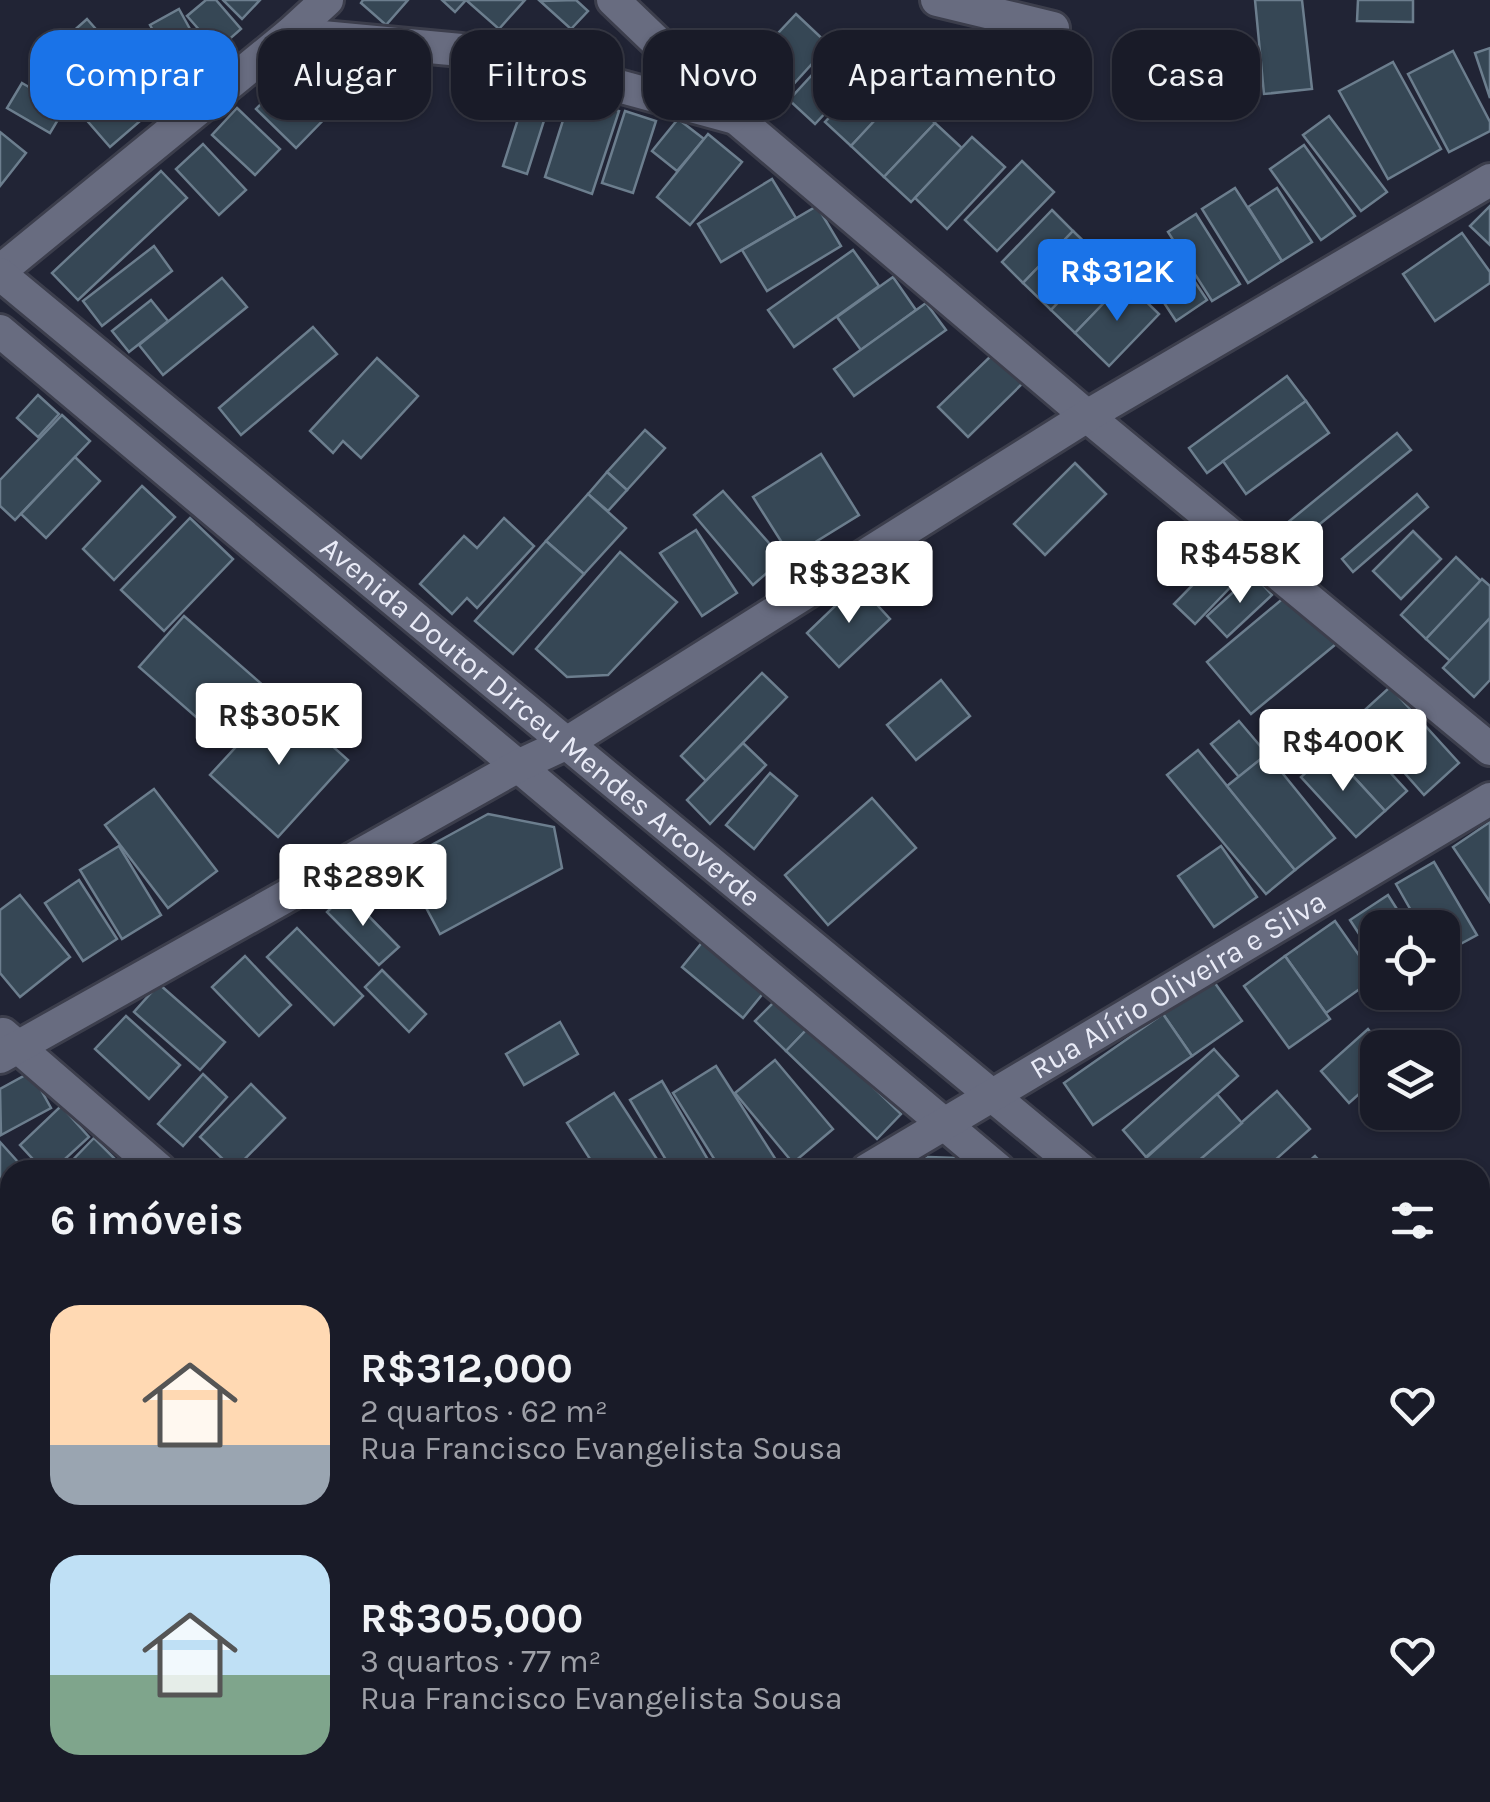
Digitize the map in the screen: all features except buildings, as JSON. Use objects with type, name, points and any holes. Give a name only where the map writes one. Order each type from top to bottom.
[{"type":"street","points":[[294,30],[328,0]]},
{"type":"street","points":[[614,0],[645,30]]},
{"type":"street","points":[[936,0],[1052,28]]},
{"type":"street","points":[[431,47],[534,63],[643,93]]},
{"type":"street","points":[[0,272],[258,60]]},
{"type":"street","points":[[738,120],[1087,416],[1490,749]]},
{"type":"street","points":[[148,1160],[6,1045],[565,744],[1087,416],[1490,180]]},
{"type":"street","name":"Avenida Doutor Dirceu Mendes Arcoverde","points":[[0,272],[1070,1160]]},
{"type":"street","name":"Avenida Doutor Dirceu Mendes Arcoverde","points":[[0,331],[986,1160]]},
{"type":"street","name":"Rua Alírio Oliveira e Silva","points":[[884,1160],[1490,799]]}]
